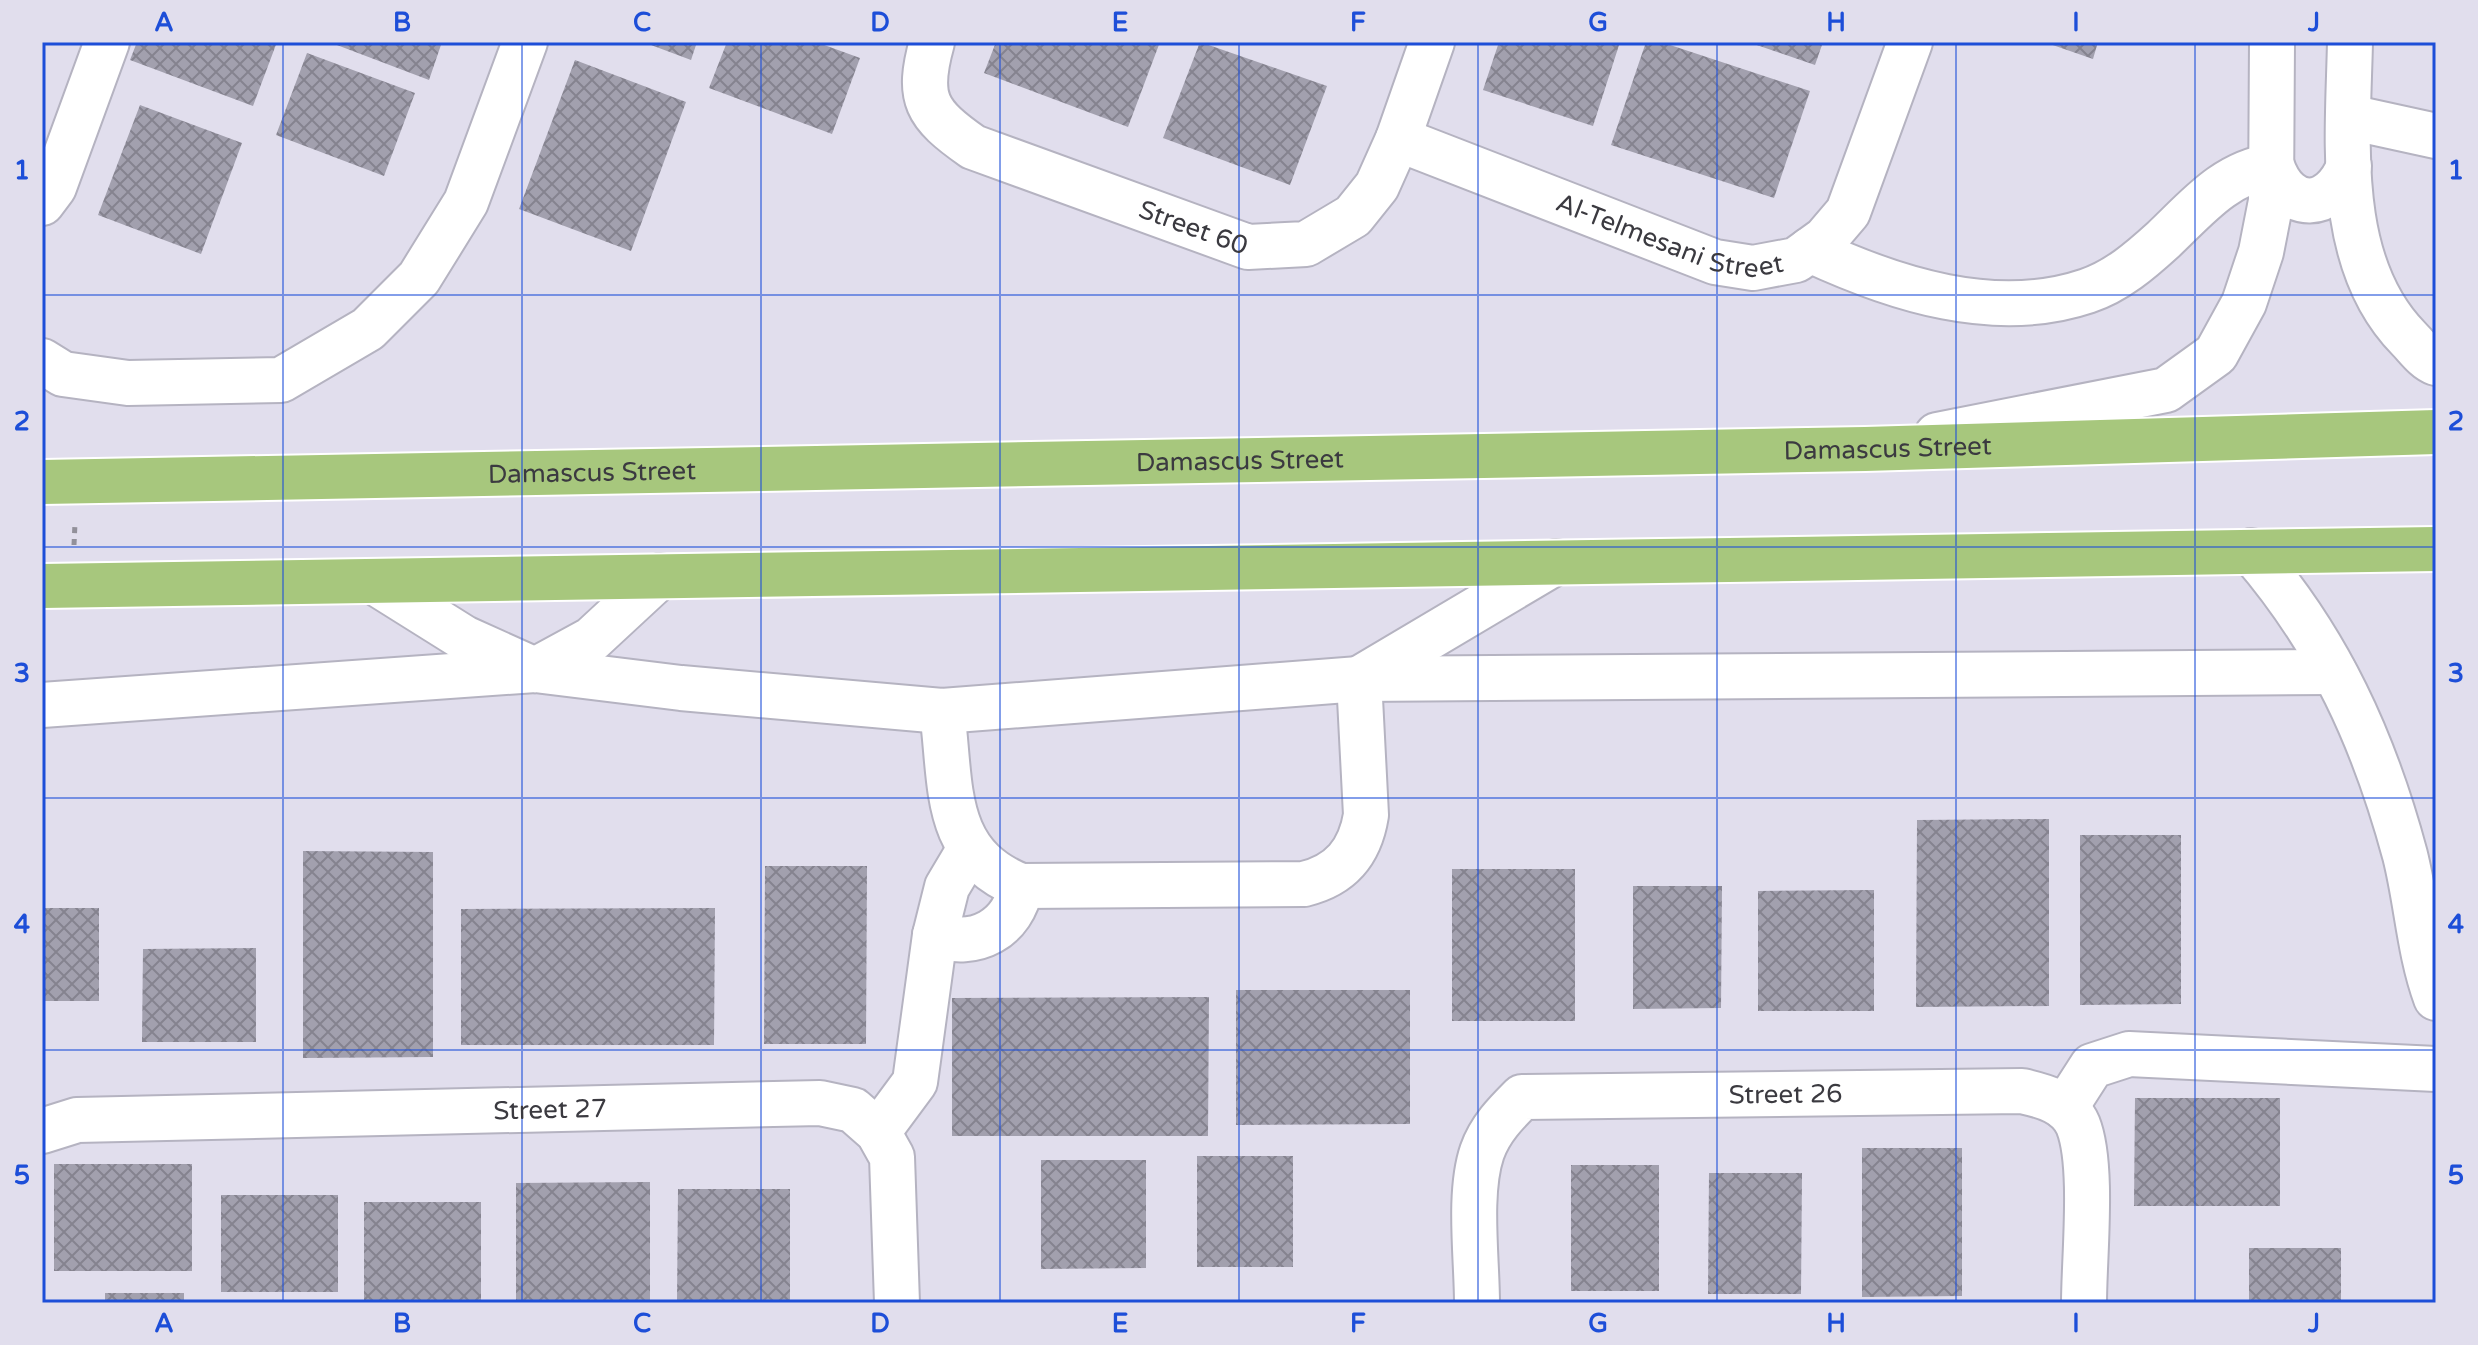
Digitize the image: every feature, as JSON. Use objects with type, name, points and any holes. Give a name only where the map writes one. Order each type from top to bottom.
[{"type":"main road","name":"Damascus Street","points":[[54,477],[148,481],[1865,449],[2436,432]]},
{"type":"main road","points":[[52,589],[130,584],[2436,549]]},
{"type":"street","points":[[42,203],[54,187],[107,42]]},
{"type":"street","points":[[42,361],[63,374],[128,383],[281,380],[368,329],[419,278],[466,202],[525,42]]},
{"type":"street","name":"Street 60","points":[[932,42],[923,74],[926,101],[940,124],[973,147],[1248,247],[1306,244],[1353,216],[1377,186],[1398,139],[1432,42]]},
{"type":"street","name":"Al-Telmesani Street","points":[[1398,139],[1715,262],[1753,268],[1796,260],[1825,239],[1848,212],[1910,42]]},
{"type":"street","points":[[1865,449],[2166,390],[2216,354],[2244,303],[2261,252],[2271,201],[2272,42]]},
{"type":"street","points":[[2350,42],[2349,166],[2357,243],[2373,286],[2398,328],[2436,363]]},
{"type":"street","points":[[2349,117],[2436,136]]},
{"type":"street","points":[[1810,250],[1854,270],[1929,295],[2006,302],[2049,301],[2090,290],[2128,271],[2219,187],[2252,169],[2272,166]]},
{"type":"street","points":[[2272,166],[2278,184],[2292,197],[2310,201],[2328,197],[2342,184],[2349,166]]},
{"type":"street","points":[[2251,551],[2292,599],[2371,744],[2427,920],[2436,998]]},
{"type":"street","points":[[1359,679],[1556,562]]},
{"type":"street","points":[[535,670],[592,639],[660,576]]},
{"type":"street","points":[[373,581],[464,638],[535,670]]},
{"type":"street","points":[[42,705],[535,670],[681,688],[942,711],[1359,679],[2334,672]]},
{"type":"street","points":[[942,711],[959,831],[969,850],[983,866],[1021,886],[1304,884],[1335,872],[1357,847],[1366,815],[1359,679]]},
{"type":"street","points":[[897,1303],[892,1157],[878,1132],[915,1082],[935,935],[947,887],[969,850]]},
{"type":"street","points":[[935,935],[963,941],[991,933],[1012,913],[1021,886]]},
{"type":"street","points":[[2084,1303],[2085,1156],[2077,1123],[2065,1108],[2092,1066],[2129,1054],[2436,1069]]},
{"type":"street","name":"Street 26","points":[[1477,1303],[1477,1194],[1482,1153],[1498,1122],[1522,1097],[2022,1091],[2048,1096],[2065,1108]]},
{"type":"street","name":"Street 27","points":[[42,1131],[77,1120],[820,1103],[853,1110],[878,1132]]},
{"type":"path","points":[[52,589],[54,477]]},
{"type":"building","points":[[137,42],[277,42],[253,106],[130,60]]},
{"type":"building","points":[[329,42],[442,42],[429,80]]},
{"type":"building","points":[[643,42],[697,42],[691,60]]},
{"type":"building","points":[[727,42],[816,42],[860,58],[832,134],[709,88]]},
{"type":"building","points":[[996,42],[1160,42],[1128,127],[984,73]]},
{"type":"building","points":[[1200,42],[1327,86],[1290,185],[1163,138]]},
{"type":"building","points":[[1499,42],[1620,42],[1593,126],[1483,90]]},
{"type":"building","points":[[1646,42],[1661,42],[1810,91],[1774,198],[1611,145]]},
{"type":"building","points":[[1748,42],[1823,42],[1815,65]]},
{"type":"building","points":[[2044,42],[2098,42],[2093,59]]},
{"type":"building","points":[[307,53],[415,93],[384,176],[276,135]]},
{"type":"building","points":[[575,60],[686,102],[631,251],[519,209]]},
{"type":"building","points":[[140,105],[242,143],[201,254],[98,215]]},
{"type":"building","points":[[2049,819],[2049,1006],[1916,1007],[1917,820]]},
{"type":"building","points":[[2080,835],[2181,835],[2181,1004],[2080,1005]]},
{"type":"building","points":[[303,851],[433,852],[433,1057],[303,1058]]},
{"type":"building","points":[[765,866],[867,866],[866,1044],[764,1044]]},
{"type":"building","points":[[1452,869],[1575,869],[1575,1021],[1452,1021]]},
{"type":"building","points":[[1633,886],[1722,886],[1721,1008],[1633,1009]]},
{"type":"building","points":[[1874,890],[1874,1011],[1758,1011],[1758,891]]},
{"type":"building","points":[[42,908],[99,908],[99,1001],[42,1001]]},
{"type":"building","points":[[715,908],[714,1045],[461,1045],[461,909]]},
{"type":"building","points":[[256,948],[256,1042],[142,1042],[143,949]]},
{"type":"building","points":[[1236,990],[1410,990],[1410,1124],[1236,1125]]},
{"type":"building","points":[[1209,997],[1208,1136],[952,1136],[952,998]]},
{"type":"building","points":[[2135,1098],[2280,1098],[2280,1206],[2134,1206]]},
{"type":"building","points":[[1862,1148],[1962,1148],[1962,1296],[1862,1297]]},
{"type":"building","points":[[1197,1156],[1293,1156],[1293,1267],[1197,1267]]},
{"type":"building","points":[[1041,1160],[1146,1160],[1146,1268],[1041,1269]]},
{"type":"building","points":[[54,1164],[192,1164],[192,1271],[54,1271]]},
{"type":"building","points":[[1571,1165],[1659,1165],[1659,1291],[1571,1291]]},
{"type":"building","points":[[1709,1173],[1802,1173],[1801,1294],[1708,1294]]},
{"type":"building","points":[[650,1182],[650,1303],[516,1303],[516,1183]]},
{"type":"building","points":[[678,1189],[790,1189],[790,1303],[677,1303]]},
{"type":"building","points":[[221,1195],[338,1195],[338,1292],[221,1292]]},
{"type":"building","points":[[364,1202],[481,1202],[481,1303],[364,1303]]},
{"type":"building","points":[[2249,1248],[2341,1248],[2341,1303],[2249,1303]]},
{"type":"building","points":[[105,1293],[184,1293],[184,1303],[105,1303]]}]
